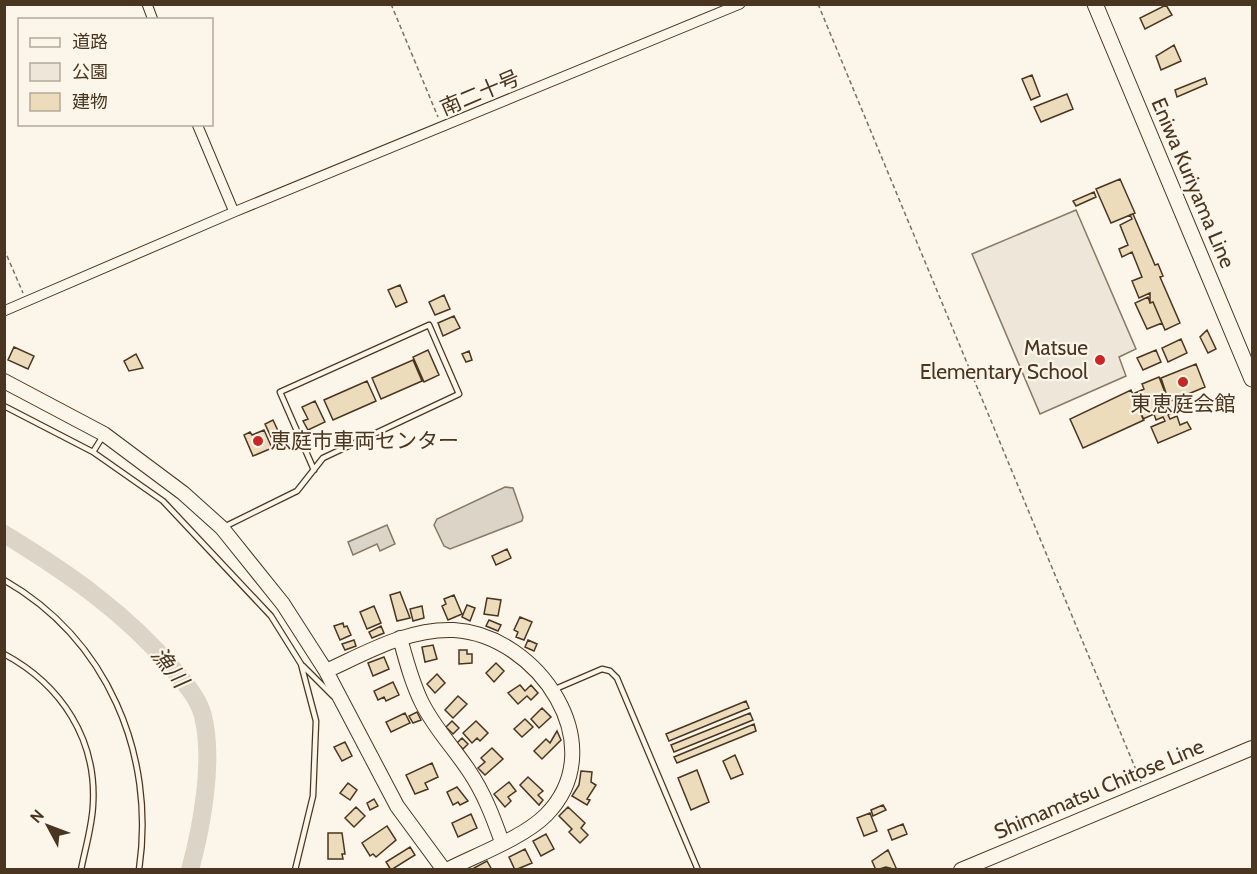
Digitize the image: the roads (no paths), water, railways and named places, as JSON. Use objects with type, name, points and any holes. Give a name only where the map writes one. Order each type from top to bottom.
[{"type":"main road","name":"Eniwa Kuriyama Line","points":[[1095,4],[1252,379]]},
{"type":"street","name":"南二十号","points":[[4,311],[234,212],[443,129],[740,4]]},
{"type":"street","points":[[198,126],[234,212]]},
{"type":"street","points":[[4,381],[104,434],[183,493],[222,528],[283,604],[326,671],[397,806],[445,870],[502,842],[546,815],[566,784],[570,772],[570,739],[562,709],[553,690],[534,666],[498,641],[455,630],[434,630],[400,638],[326,671]]},
{"type":"street","points":[[400,638],[411,677],[422,702],[447,744],[468,769],[486,798],[502,842]]},
{"type":"street","name":"Shimamatsu Chitose Line","points":[[961,870],[1252,748]]},
{"type":"lane","points":[[222,528],[297,491],[314,470],[323,458],[459,394],[429,325],[280,392],[314,470]]},
{"type":"lane","points":[[4,406],[93,452],[163,501],[271,616],[301,664],[342,705]]},
{"type":"lane","points":[[93,452],[104,434]]},
{"type":"lane","points":[[4,580],[19,588],[70,632],[90,655],[122,715],[135,751],[140,776],[143,843],[139,870]]},
{"type":"lane","points":[[4,654],[32,671],[51,689],[65,705],[88,747],[93,770],[93,808],[81,870]]},
{"type":"lane","points":[[295,870],[308,823],[316,762],[316,721],[301,664]]},
{"type":"lane","points":[[553,690],[602,669],[610,671],[617,678],[698,870]]},
{"type":"waterway","name":"漁川","points":[[4,534],[73,579],[116,612],[156,649],[183,680],[198,703],[206,734],[207,773],[199,834],[190,870]]},
{"type":"place","name":"Matsue Elementary School","points":[[1100,360]]},
{"type":"place","name":"東恵庭会館","points":[[1183,382]]},
{"type":"place","name":"恵庭市車両センター","points":[[258,441]]}]
